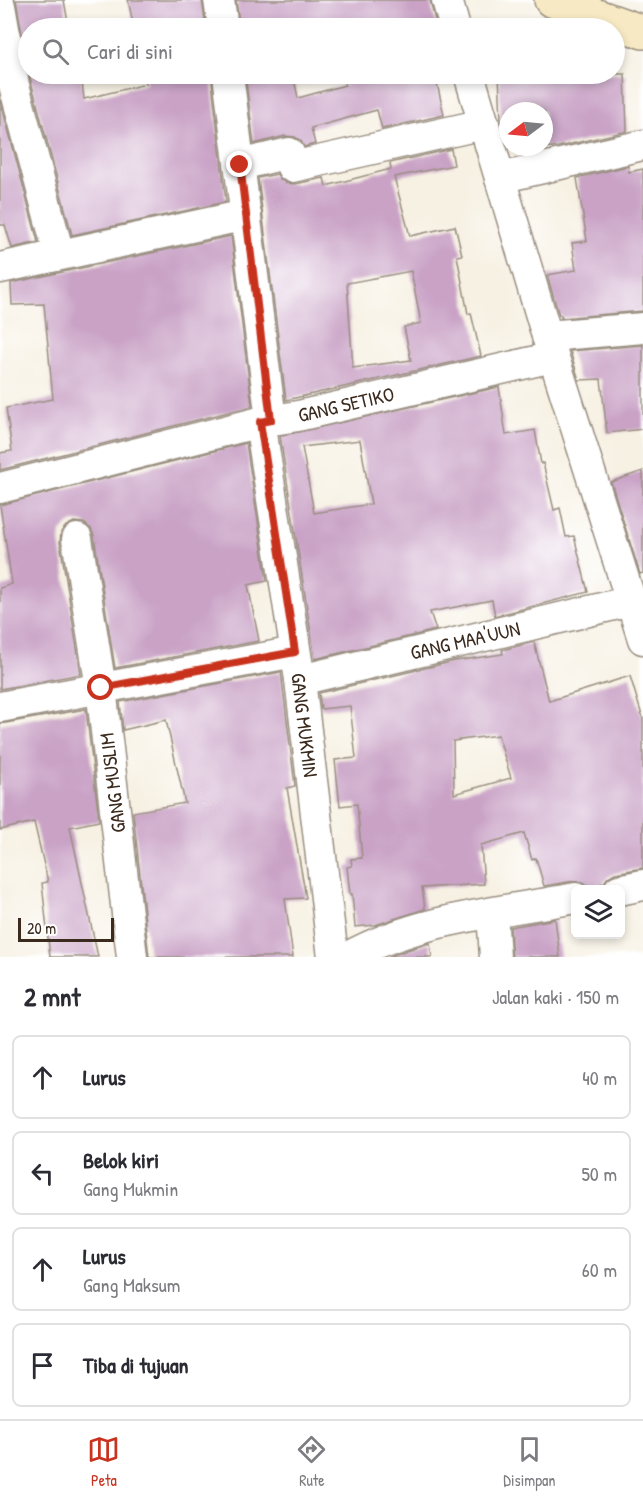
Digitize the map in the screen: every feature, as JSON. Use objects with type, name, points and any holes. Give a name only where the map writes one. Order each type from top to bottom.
[{"type":"main road","points":[[550,0],[602,18]]},
{"type":"main road","points":[[625,26],[643,32]]},
{"type":"street","points":[[219,0],[222,18]]},
{"type":"street","points":[[447,0],[452,18]]},
{"type":"street","points":[[0,6],[14,85],[59,254]]},
{"type":"street","name":"GANG MUKMIN","points":[[229,84],[246,215],[266,421],[333,957]]},
{"type":"street","points":[[472,84],[550,347],[643,639]]},
{"type":"street","points":[[240,165],[289,153],[292,166],[484,124]]},
{"type":"street","points":[[500,178],[643,145]]},
{"type":"street","points":[[0,268],[246,215]]},
{"type":"street","name":"GANG SETIKO","points":[[0,488],[266,421],[298,416],[550,347],[643,328]]},
{"type":"street","name":"GANG MUSLIM","points":[[77,539],[101,688],[132,957]]},
{"type":"street","name":"GANG MAA'UUN","points":[[0,707],[101,688],[297,666],[631,601]]},
{"type":"street","points":[[625,889],[643,885]]},
{"type":"street","points":[[348,957],[376,942],[402,933],[492,913],[571,899]]},
{"type":"street","points":[[492,913],[495,957]]},
{"type":"building","points":[[16,0],[64,0],[67,18],[19,18]]},
{"type":"building","points":[[128,0],[202,0],[205,18],[132,18]]},
{"type":"building","points":[[236,0],[430,0],[434,18],[239,18]]},
{"type":"building","points":[[625,74],[627,131],[553,147],[553,102],[500,102],[499,84],[625,84]]},
{"type":"building","points":[[32,84],[82,84],[84,99],[146,84],[212,84],[226,202],[72,235]]},
{"type":"building","points":[[246,84],[295,84],[298,98],[345,84],[437,84],[444,115],[382,129],[377,110],[311,128],[315,144],[304,147],[295,137],[285,136],[254,144]]},
{"type":"building","points":[[0,99],[38,242],[12,248],[5,225],[0,225]]},
{"type":"building","points":[[451,149],[454,165],[394,177],[410,236],[455,226],[462,255],[457,256],[468,314],[471,313],[481,356],[286,400],[258,178],[277,174],[286,183],[295,184],[324,178],[326,186],[391,169],[390,163]],"holes":[[[411,271],[421,323],[404,327],[411,360],[353,368],[347,283]]]},
{"type":"building","points":[[628,166],[629,172],[643,169],[643,311],[561,318],[547,275],[576,270],[572,243],[587,241],[577,178]]},
{"type":"building","points":[[231,236],[252,406],[0,470],[0,453],[12,451],[6,408],[53,399],[44,304],[12,305],[11,283]]},
{"type":"building","points":[[643,345],[643,429],[607,433],[601,379],[579,380],[570,351]]},
{"type":"building","points":[[499,387],[506,435],[535,430],[541,464],[543,463],[554,510],[560,508],[566,537],[574,536],[588,592],[495,616],[492,600],[430,612],[436,630],[315,659],[280,436]],"holes":[[[360,440],[371,504],[314,513],[302,447]]]},
{"type":"building","points":[[246,443],[267,581],[248,585],[259,641],[115,668],[94,536],[91,529],[84,523],[74,522],[61,532],[60,542],[81,674],[0,689],[0,588],[12,584],[0,505]]},
{"type":"building","points":[[643,471],[643,573],[640,574],[611,482]]},
{"type":"building","points":[[534,642],[549,701],[630,676],[643,719],[643,868],[615,873],[604,883],[594,885],[574,881],[544,886],[536,858],[532,860],[524,833],[481,845],[484,884],[422,888],[425,909],[375,925],[355,927],[347,867],[352,866],[351,859],[362,858],[357,804],[340,806],[335,760],[356,758],[350,706],[321,709],[319,693],[455,661],[503,654],[502,650]],"holes":[[[498,735],[511,778],[454,794],[453,741]]]},
{"type":"building","points":[[281,672],[295,786],[287,788],[306,898],[285,899],[293,957],[149,957],[133,812],[185,803],[166,720],[123,730],[120,702]]},
{"type":"building","points":[[86,709],[99,821],[70,827],[98,957],[50,957],[42,883],[48,882],[34,822],[0,830],[0,724]]},
{"type":"building","points":[[555,919],[560,957],[512,957],[510,927]]},
{"type":"building","points":[[430,943],[432,957],[389,957],[407,950]]},
{"type":"route","points":[[101,688],[295,652],[260,422],[271,420],[240,165]]}]
